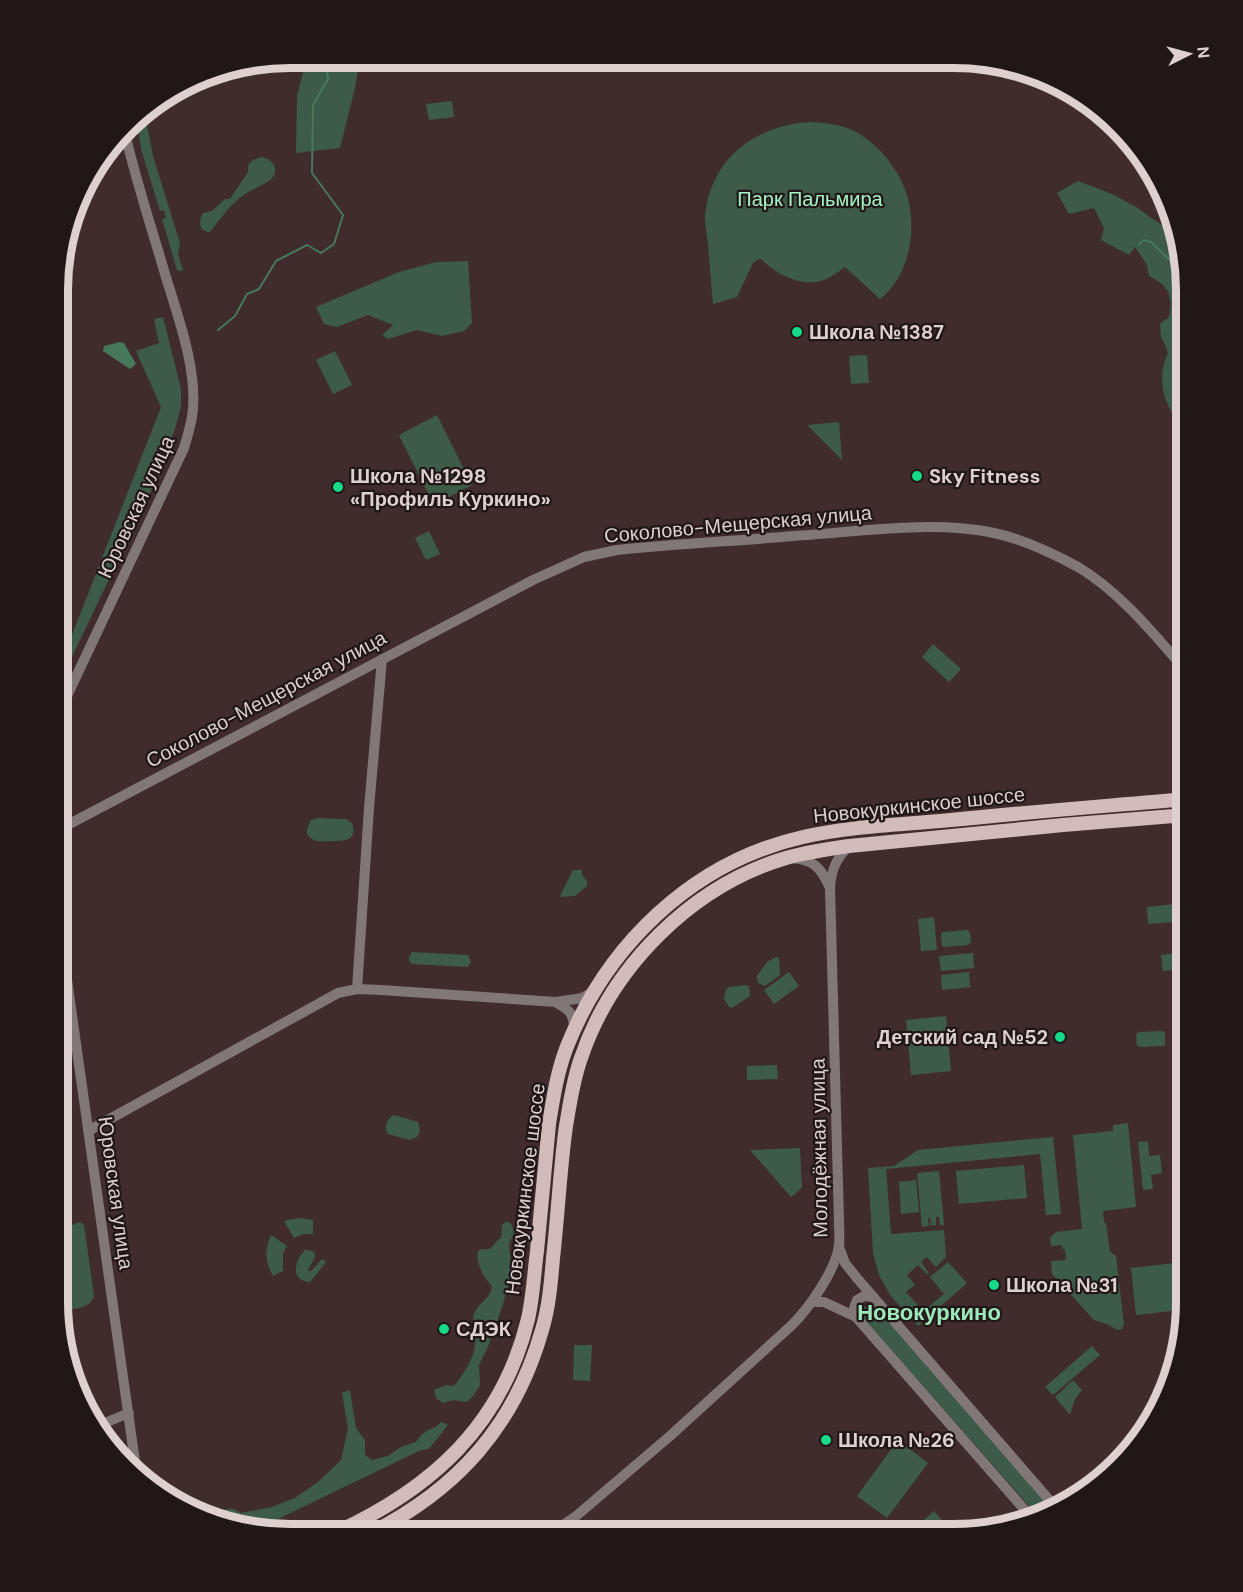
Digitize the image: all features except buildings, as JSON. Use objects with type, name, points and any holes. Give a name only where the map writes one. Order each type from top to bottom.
[{"type":"main road","name":"Новокуркинское шоссе","points":[[363,1524],[436,1471],[457,1451],[488,1412],[511,1368],[527,1321],[533,1285],[549,1124],[565,1052],[594,991],[619,954],[660,912],[681,894],[724,867],[780,844],[823,834],[884,825],[1176,800]]},
{"type":"main road","name":"Новокуркинское шоссе","points":[[388,1524],[444,1487],[463,1469],[501,1423],[511,1407],[543,1329],[550,1287],[566,1129],[581,1058],[596,1022],[615,987],[640,954],[682,915],[734,880],[786,858],[819,850],[1176,815]]},
{"type":"street","name":"Юровская улица","points":[[68,694],[184,448],[192,416],[188,355],[126,138]]},
{"type":"street","name":"Соколово-Мещерская улица","points":[[68,825],[533,580],[590,555],[638,548],[933,527],[993,532],[1050,553],[1078,567],[1113,593],[1176,660]]},
{"type":"street","points":[[357,989],[382,659]]},
{"type":"street","name":"Молодёжная улица","points":[[565,1524],[670,1436],[792,1325],[805,1312],[829,1274],[839,1247],[830,877],[839,856],[849,846]]},
{"type":"street","points":[[786,858],[799,859],[816,865],[830,888]]},
{"type":"street","name":"Юровская улица","points":[[68,988],[135,1463]]},
{"type":"street","points":[[88,1131],[338,993],[357,989],[556,1002],[582,998],[594,991]]},
{"type":"street","points":[[556,1002],[568,1009],[572,1016],[574,1030]]},
{"type":"street","points":[[553,1098],[555,1104],[561,1107],[570,1102]]},
{"type":"street","points":[[839,1247],[845,1263],[873,1297],[1050,1503]]},
{"type":"street","points":[[533,1285],[537,1278],[544,1277],[548,1280],[550,1287]]},
{"type":"street","points":[[856,1317],[854,1308],[857,1300],[864,1296],[873,1297]]},
{"type":"street","points":[[812,1302],[824,1302],[856,1317],[1027,1512]]},
{"type":"street","points":[[103,1424],[129,1413]]},
{"type":"green space","points":[[304,68],[358,68],[340,148],[296,153],[297,96]]},
{"type":"green space","points":[[452,101],[454,117],[429,120],[426,104]]},
{"type":"green space","points":[[146,120],[153,156],[180,243],[178,254],[183,271],[177,270],[162,219],[166,218],[164,210],[160,211],[141,149],[138,127]]},
{"type":"green space","name":"Парк Пальмира","points":[[811,122],[842,126],[861,135],[878,148],[898,174],[910,206],[911,235],[905,264],[898,278],[880,299],[845,267],[824,280],[807,282],[798,281],[774,270],[761,259],[753,263],[737,297],[713,304],[705,217],[709,196],[716,178],[726,162],[754,138],[772,130]]},
{"type":"green space","points":[[261,157],[272,162],[275,169],[273,176],[235,202],[210,232],[206,232],[200,223],[203,213],[212,211],[225,199],[230,199],[248,172],[248,165]]},
{"type":"green space","points":[[1078,181],[1112,194],[1136,207],[1167,229],[1174,260],[1176,289],[1176,417],[1165,397],[1162,379],[1168,353],[1161,337],[1160,324],[1169,317],[1171,304],[1168,291],[1161,283],[1149,276],[1147,265],[1135,247],[1129,255],[1101,240],[1104,228],[1094,208],[1069,214],[1057,193]]},
{"type":"green space","points":[[468,261],[472,323],[464,331],[442,336],[417,330],[388,339],[382,335],[393,325],[368,315],[337,327],[324,324],[316,307],[399,272],[436,262]]},
{"type":"green space","points":[[163,317],[181,389],[181,407],[174,432],[147,500],[68,665],[68,645],[161,407],[136,351],[159,343],[154,319]]},
{"type":"green space","points":[[335,351],[352,385],[333,394],[316,360]]},
{"type":"green space","points":[[867,355],[869,383],[851,384],[849,356]]},
{"type":"green space","points":[[437,415],[472,485],[434,505],[399,435]]},
{"type":"green space","points":[[839,422],[842,460],[807,425]]},
{"type":"green space","points":[[429,531],[440,554],[426,560],[415,538]]},
{"type":"green space","points":[[933,644],[961,669],[949,682],[922,657]]},
{"type":"green space","points":[[346,819],[352,823],[351,837],[341,841],[313,840],[308,835],[307,829],[311,820]]},
{"type":"green space","points":[[573,870],[582,870],[587,886],[575,896],[560,897],[560,896]]},
{"type":"green space","points":[[1176,904],[1176,922],[1148,924],[1147,907]]},
{"type":"green space","points":[[934,917],[937,950],[921,951],[918,919]]},
{"type":"green space","points":[[967,930],[970,932],[971,942],[968,945],[942,946],[943,932]]},
{"type":"green space","points":[[412,952],[468,955],[471,962],[468,967],[412,964],[409,958]]},
{"type":"green space","points":[[973,953],[974,968],[941,971],[939,956]]},
{"type":"green space","points":[[1176,953],[1176,969],[1163,971],[1161,955]]},
{"type":"green space","points":[[776,957],[779,958],[780,975],[765,986],[758,983],[757,976],[767,962]]},
{"type":"green space","points":[[789,972],[799,986],[774,1004],[764,990]]},
{"type":"green space","points":[[969,972],[970,987],[942,990],[941,975]]},
{"type":"green space","points":[[749,986],[750,996],[732,1008],[729,1007],[724,999],[726,990],[729,987]]},
{"type":"green space","points":[[946,1016],[951,1071],[911,1075],[906,1020]]},
{"type":"green space","points":[[1162,1031],[1165,1033],[1165,1045],[1137,1046],[1138,1032]]},
{"type":"green space","points":[[777,1065],[778,1079],[747,1080],[747,1066]]},
{"type":"green space","points":[[394,1115],[418,1122],[420,1131],[417,1137],[410,1140],[388,1134],[386,1123]]},
{"type":"green space","points":[[1128,1123],[1136,1207],[1103,1211],[1110,1252],[1116,1256],[1124,1324],[1122,1329],[1117,1330],[1094,1320],[1052,1274],[1051,1261],[1066,1260],[1062,1245],[1051,1246],[1050,1238],[1056,1232],[1082,1229],[1073,1135],[1113,1131],[1113,1125]]},
{"type":"green space","points":[[1053,1137],[1061,1214],[1046,1215],[1040,1154],[886,1169],[891,1234],[944,1230],[946,1257],[936,1267],[927,1257],[921,1262],[929,1273],[927,1274],[918,1265],[907,1275],[915,1285],[906,1292],[923,1311],[944,1294],[930,1277],[948,1262],[967,1283],[918,1326],[890,1295],[879,1275],[873,1253],[868,1168],[894,1166],[918,1150]]},
{"type":"green space","points":[[1148,1141],[1149,1156],[1160,1155],[1162,1173],[1151,1175],[1153,1189],[1143,1190],[1138,1142]]},
{"type":"green space","points":[[800,1148],[802,1188],[791,1197],[750,1150]]},
{"type":"green space","points":[[1024,1165],[1027,1198],[959,1204],[956,1171]]},
{"type":"green space","points":[[939,1171],[944,1225],[940,1225],[939,1217],[936,1217],[936,1225],[931,1226],[930,1218],[928,1218],[929,1226],[922,1227],[917,1173]]},
{"type":"green space","points":[[916,1180],[919,1212],[901,1214],[899,1182]]},
{"type":"green space","points":[[300,1218],[313,1220],[313,1234],[304,1234],[294,1238],[284,1221]]},
{"type":"green space","points":[[80,1222],[84,1225],[94,1296],[89,1304],[68,1309],[68,1228]]},
{"type":"green space","points":[[505,1222],[512,1225],[514,1233],[509,1244],[512,1272],[488,1347],[479,1365],[480,1385],[468,1401],[453,1400],[443,1403],[436,1398],[434,1390],[446,1385],[454,1386],[469,1364],[475,1346],[474,1315],[492,1289],[480,1268],[478,1251],[491,1248],[501,1238],[502,1225]]},
{"type":"green space","points":[[271,1235],[287,1246],[283,1253],[283,1271],[273,1276],[266,1255]]},
{"type":"green space","points":[[305,1250],[314,1252],[315,1255],[308,1271],[311,1271],[323,1259],[326,1262],[310,1282],[299,1278],[296,1269],[298,1259]]},
{"type":"green space","points":[[1175,1263],[1175,1311],[1136,1315],[1131,1268]]},
{"type":"green space","points":[[875,1306],[1047,1504],[1033,1510],[862,1317],[864,1307]]},
{"type":"green space","points":[[574,1345],[592,1345],[590,1381],[573,1380]]},
{"type":"green space","points":[[1092,1346],[1100,1355],[1053,1395],[1045,1387]]},
{"type":"green space","points":[[1073,1380],[1082,1390],[1075,1399],[1070,1415],[1055,1397]]},
{"type":"green space","points":[[350,1390],[356,1428],[365,1440],[365,1455],[372,1460],[388,1456],[401,1447],[416,1442],[421,1435],[441,1422],[448,1425],[429,1449],[421,1450],[268,1524],[221,1514],[228,1509],[241,1513],[272,1507],[295,1498],[318,1482],[341,1460],[348,1428],[342,1393]]},
{"type":"green space","points":[[898,1440],[928,1463],[887,1518],[857,1496]]},
{"type":"green space","points":[[934,1511],[945,1524],[920,1524]]},
{"type":"shaded area","points":[[124,343],[136,364],[130,369],[103,351],[104,346]]},
{"type":"waterway","points":[[218,330],[235,316],[247,294],[259,289],[276,261],[307,245],[321,253],[334,244],[343,215],[312,173],[313,105],[328,79],[326,68]]},
{"type":"waterway","points":[[1139,244],[1144,240],[1151,242],[1174,265]]},
{"type":"place","name":"Школа №1387","points":[[797,332]]},
{"type":"place","name":"Sky Fitness","points":[[917,476]]},
{"type":"place","name":"Школа №1298 «Профиль Куркино»","points":[[338,487]]},
{"type":"place","name":"Детский сад №52","points":[[1060,1037]]},
{"type":"place","name":"Школа №31","points":[[994,1285]]},
{"type":"place","name":"СДЭК","points":[[444,1329]]},
{"type":"place","name":"Школа №26","points":[[826,1440]]},
{"type":"district","name":"Новокуркино","points":[[929,1312]]}]
